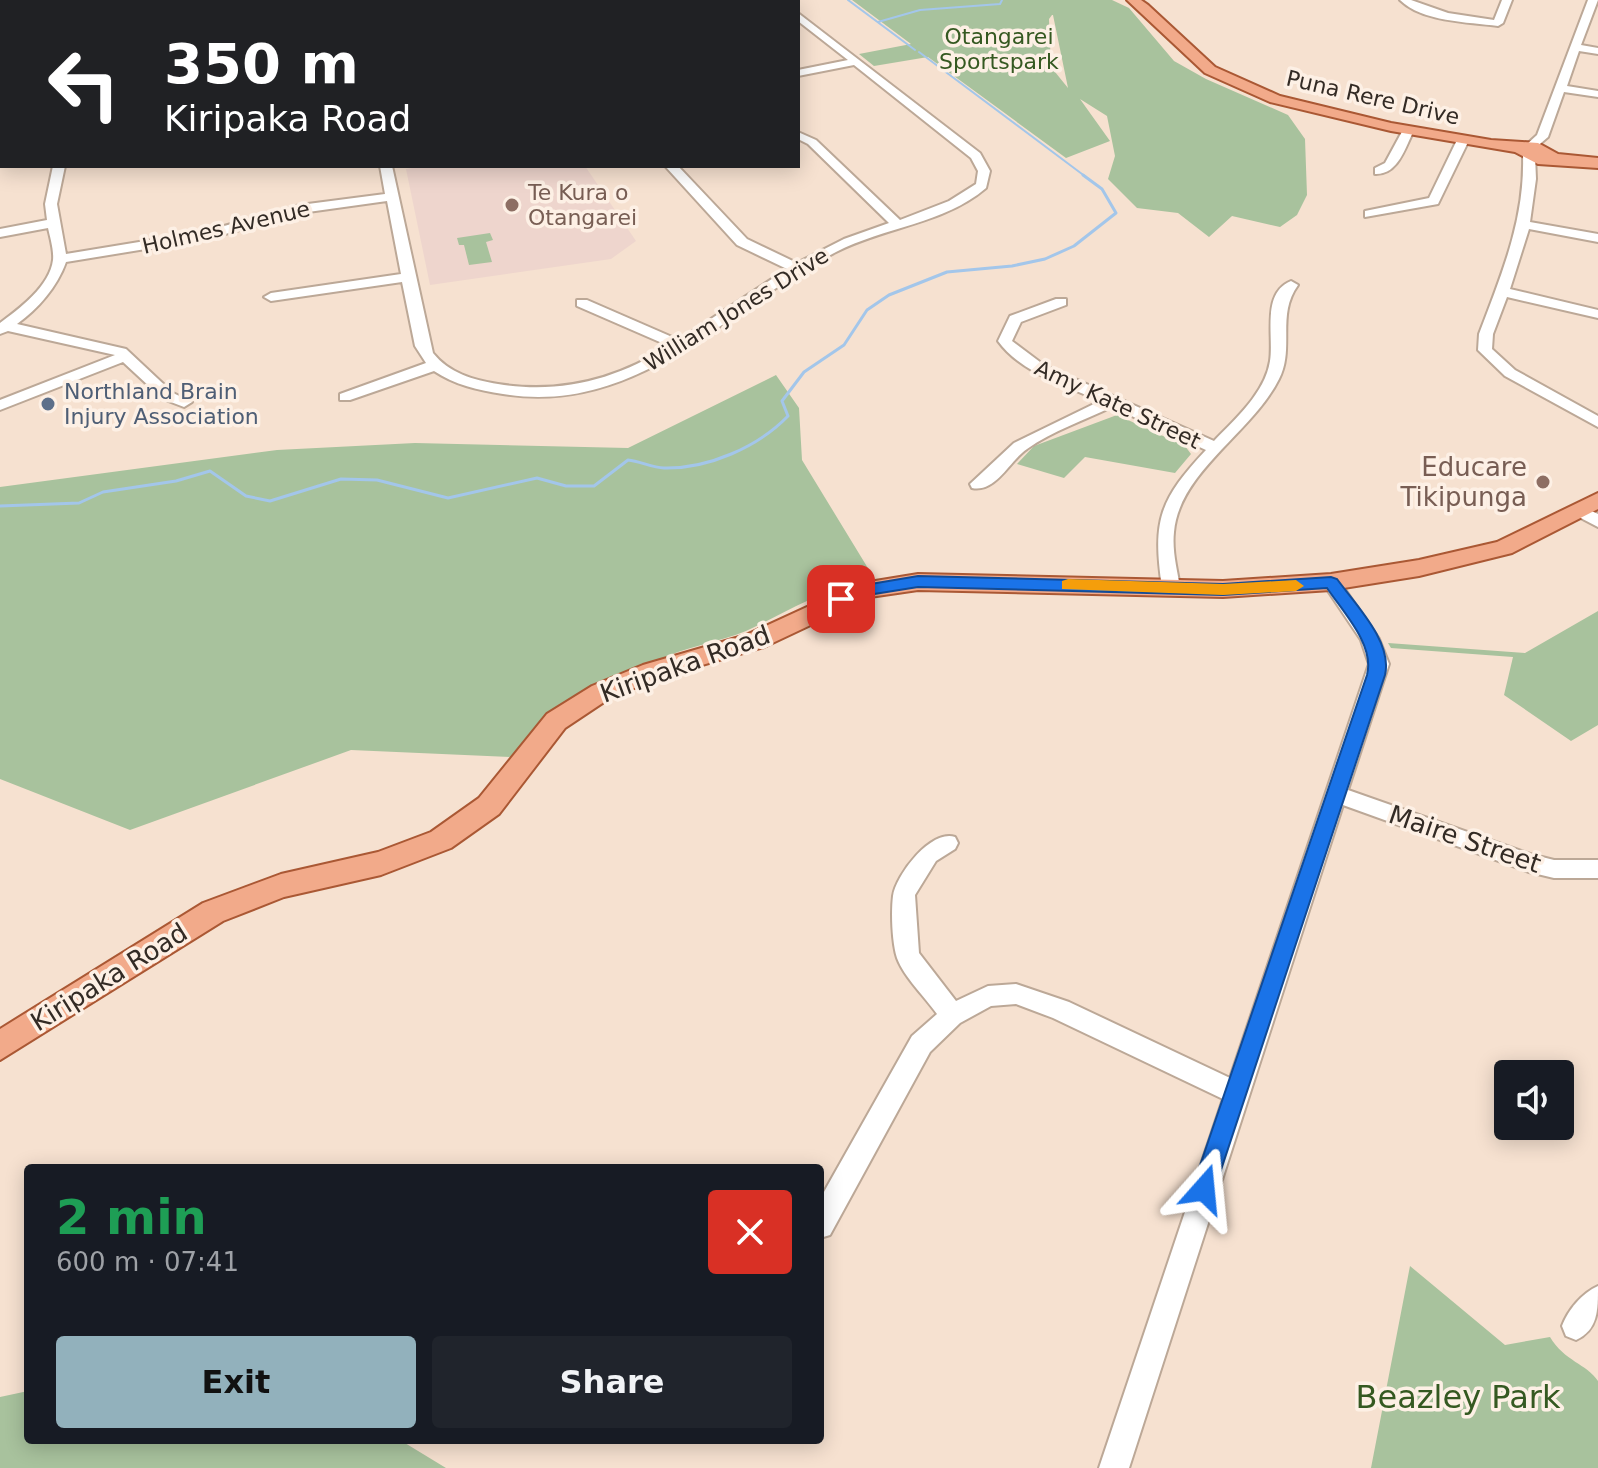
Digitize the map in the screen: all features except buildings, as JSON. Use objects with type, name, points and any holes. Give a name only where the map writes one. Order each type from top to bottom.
[{"type":"main road","name":"Puna Rere Drive","points":[[1133,0],[1153,14],[1190,56],[1231,81],[1301,107],[1408,130],[1598,163]]},
{"type":"main road","name":"Kiripaka Road","points":[[0,1046],[213,912],[281,886],[381,863],[441,840],[489,806],[556,721],[627,680],[731,650],[841,599],[890,585],[930,582],[1238,589],[1331,582],[1419,568],[1504,548],[1592,511]]},
{"type":"street","points":[[1405,0],[1410,5],[1441,13],[1498,23],[1507,0]]},
{"type":"street","points":[[1441,13],[1449,0]]},
{"type":"street","points":[[1593,0],[1537,153],[1525,225],[1484,340],[1488,355],[1510,373],[1598,422]]},
{"type":"street","name":"William Jones Drive","points":[[436,365],[459,379],[488,388],[556,393],[580,391],[619,379],[681,346],[839,245],[967,198],[982,185],[984,171],[976,156],[800,18]]},
{"type":"street","points":[[1576,47],[1598,51]]},
{"type":"street","points":[[800,73],[856,62]]},
{"type":"street","points":[[1561,88],[1598,94]]},
{"type":"street","points":[[1379,171],[1390,165],[1408,130]]},
{"type":"street","points":[[800,136],[812,142],[896,223]]},
{"type":"street","points":[[1369,214],[1434,201],[1463,140]]},
{"type":"street","points":[[3,328],[45,292],[60,259],[51,204],[59,168]]},
{"type":"street","points":[[345,397],[436,365],[422,346],[386,168]]},
{"type":"street","points":[[673,168],[742,242],[798,269]]},
{"type":"street","name":"Holmes Avenue","points":[[60,259],[207,235],[300,209],[392,197]]},
{"type":"street","points":[[0,233],[54,223]]},
{"type":"street","points":[[1525,225],[1598,238]]},
{"type":"street","points":[[271,297],[407,277]]},
{"type":"street","points":[[1171,587],[1164,546],[1166,525],[1178,496],[1250,413],[1272,381],[1281,354],[1278,304],[1291,285]]},
{"type":"street","points":[[1501,291],[1598,314]]},
{"type":"street","name":"Amy Kate Street","points":[[1061,302],[1015,319],[1005,341],[1022,359],[1217,449]]},
{"type":"street","points":[[582,303],[681,346]]},
{"type":"street","points":[[3,328],[98,344],[126,356],[168,396],[184,402]]},
{"type":"street","points":[[0,405],[126,356]]},
{"type":"street","points":[[978,484],[998,470],[1020,446],[1111,402]]},
{"type":"street","points":[[1114,1468],[1379,664],[1370,639],[1331,582]]},
{"type":"street","name":"Maire Street","points":[[1335,794],[1529,863],[1554,869],[1598,869]]},
{"type":"street","points":[[947,843],[928,855],[904,894],[908,956],[952,1015]]},
{"type":"street","points":[[824,1218],[921,1044],[952,1015],[988,996],[1016,994],[1061,1010],[1236,1093]]},
{"type":"street","points":[[1576,1326],[1598,1300]]},
{"type":"shaded area","name":"Te Kura o Otangarei","points":[[586,168],[636,241],[611,259],[430,285],[406,169]]},
{"type":"green space","name":"Otangarei Sportspark","points":[[852,0],[1112,0],[1129,8],[1174,61],[1206,79],[1288,115],[1305,139],[1307,195],[1297,215],[1280,227],[1232,216],[1209,237],[1178,213],[1137,208],[1108,179],[1115,156],[1107,116],[1080,99],[1110,141],[1066,158],[928,57],[874,66],[859,54],[911,44]],"holes":[[[1053,15],[1068,88],[1051,67],[1049,19]]]},
{"type":"green space","points":[[490,233],[493,240],[486,242],[492,262],[469,265],[464,245],[459,245],[457,238]]},
{"type":"green space","points":[[776,375],[799,408],[802,460],[877,583],[843,587],[826,593],[746,631],[648,665],[586,699],[511,757],[351,750],[130,830],[0,779],[0,487],[277,450],[415,443],[628,448]]},
{"type":"green space","points":[[1117,415],[1185,446],[1191,454],[1175,473],[1085,457],[1064,478],[1017,464],[1034,446]]},
{"type":"green space","points":[[1598,611],[1598,725],[1571,741],[1504,695],[1513,657],[1391,648],[1388,643],[1525,653]]},
{"type":"green space","name":"Beazley Park","points":[[1410,1266],[1505,1345],[1550,1337],[1562,1352],[1593,1375],[1598,1381],[1598,1468],[1371,1468]]},
{"type":"green space","points":[[24,1392],[24,1444],[407,1444],[446,1468],[0,1468],[0,1397]]},
{"type":"waterway","points":[[848,0],[915,50]]},
{"type":"waterway","points":[[878,22],[920,10],[1000,4],[1002,0]]},
{"type":"waterway","points":[[919,52],[1086,177]]},
{"type":"waterway","points":[[0,506],[79,503],[103,492],[176,481],[210,471],[246,496],[270,501],[341,479],[377,480],[448,498],[537,478],[566,486],[594,486],[628,460],[664,468],[715,460],[762,437],[788,416],[782,401],[804,372],[844,345],[867,310],[889,295],[947,272],[1012,266],[1045,259],[1074,246],[1116,213],[1102,189],[1083,175]]},
{"type":"slow traffic","points":[[1068,585],[1223,589],[1296,586]]},
{"type":"place","name":"Te Kura o Otangarei","points":[[512,205]]},
{"type":"place","name":"Northland Brain Injury Association","points":[[48,404]]},
{"type":"place","name":"Educare Tikipunga","points":[[1543,482]]},
{"type":"route","points":[[841,599],[865,590],[918,582],[1223,589],[1331,582],[1370,639],[1379,664],[1376,675],[1204,1189]]}]
